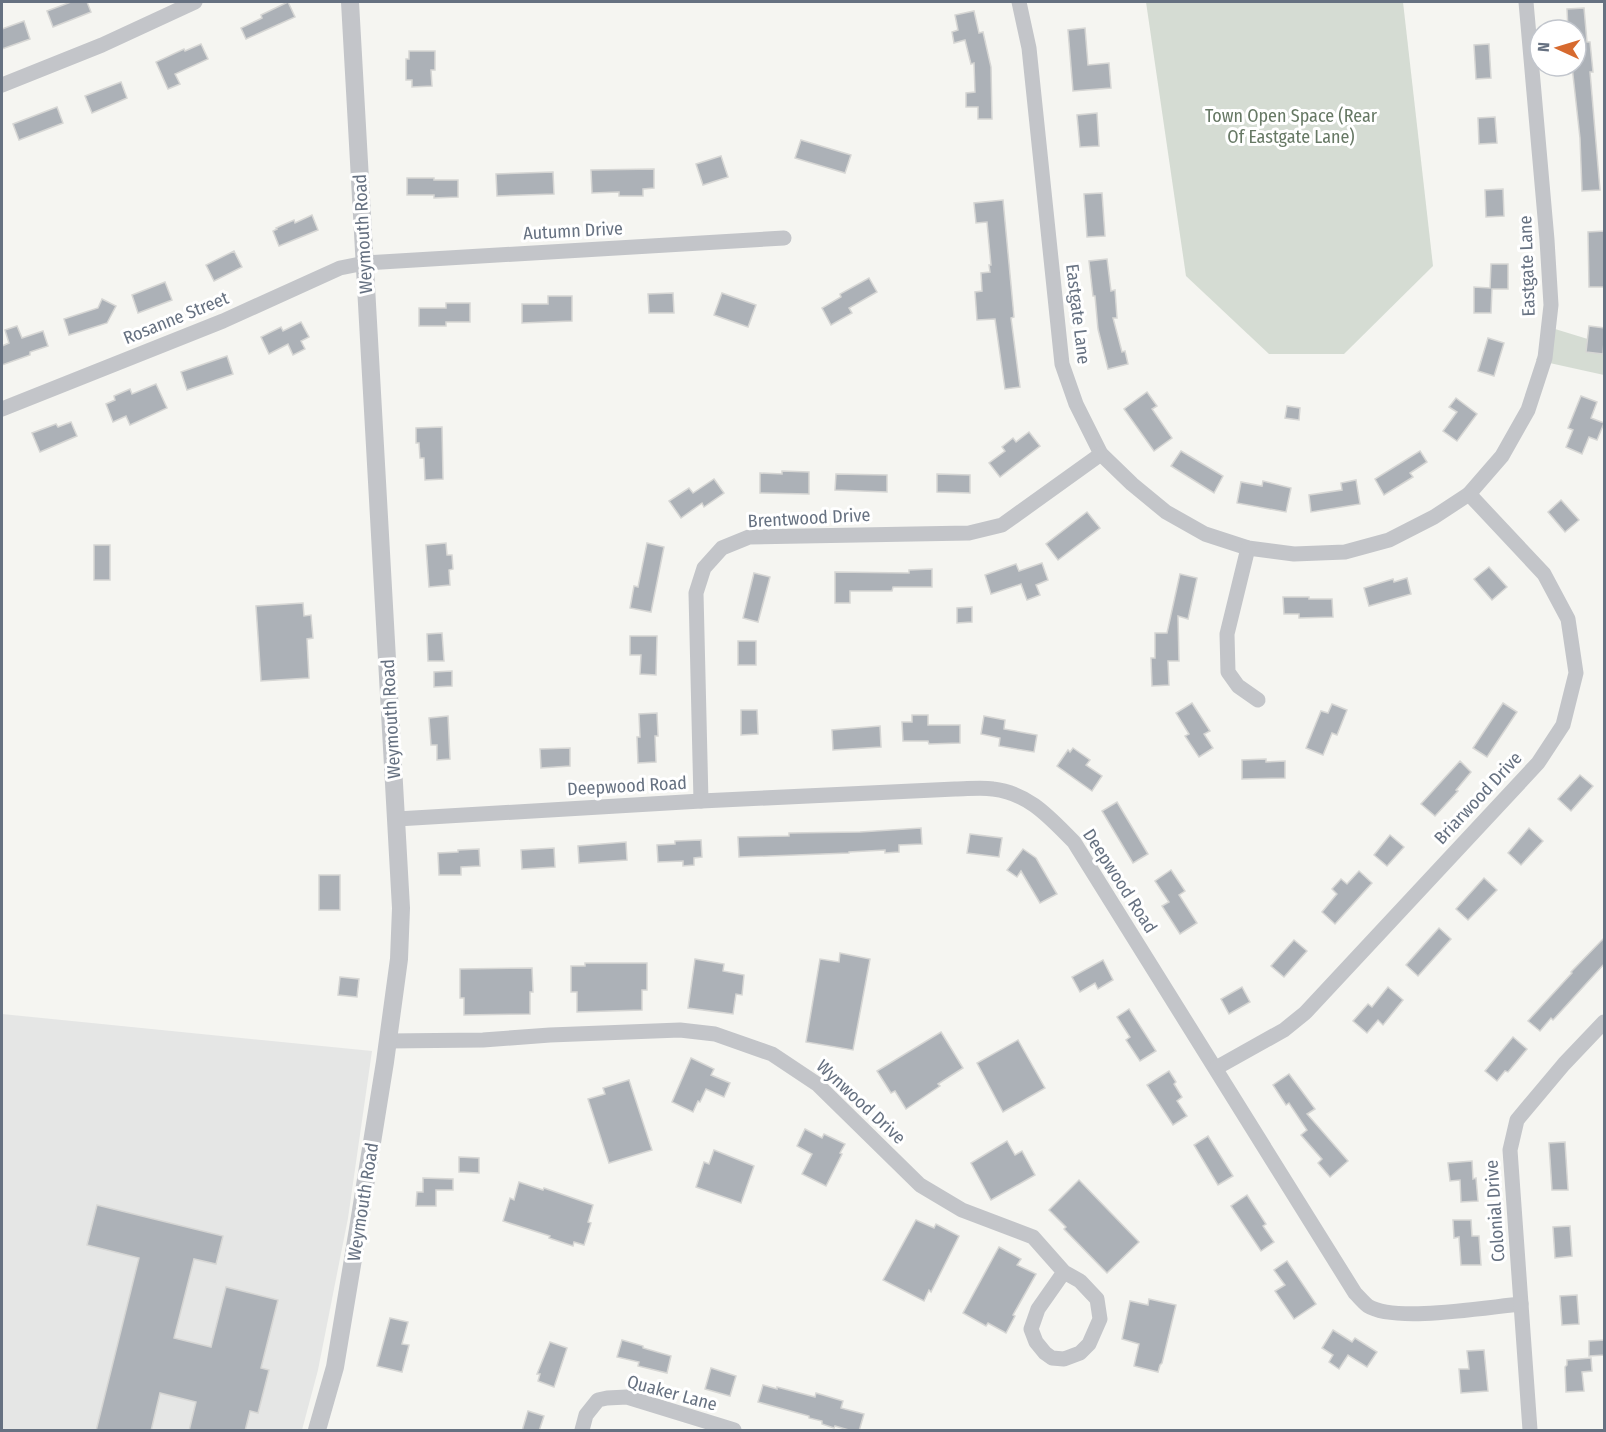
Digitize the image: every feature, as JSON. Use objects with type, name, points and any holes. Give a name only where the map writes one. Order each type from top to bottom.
[{"type":"street","points":[[2,86],[102,45],[195,2]]},
{"type":"street","name":"Weymouth Road","points":[[317,1431],[335,1367],[352,1269],[388,1041],[399,959],[401,908],[350,2]]},
{"type":"street","name":"Eastgate Lane","points":[[1019,2],[1029,48],[1062,364],[1076,404],[1101,454],[1166,512],[1205,534],[1248,548],[1294,554],[1345,552],[1389,540],[1434,518],[1469,494],[1502,456],[1528,410],[1545,358],[1551,305],[1526,2]]},
{"type":"street","name":"Autumn Drive","points":[[365,263],[784,238]]},
{"type":"street","name":"Rosanne Street","points":[[2,409],[223,321],[340,268],[365,263]]},
{"type":"street","name":"Brentwood Drive","points":[[701,801],[696,593],[704,568],[722,548],[749,537],[969,533],[1002,525],[1101,454]]},
{"type":"street","name":"Briarwood Drive","points":[[1216,1068],[1284,1029],[1305,1013],[1538,764],[1563,725],[1576,673],[1568,619],[1544,574],[1469,494]]},
{"type":"street","points":[[1248,548],[1227,634],[1228,672],[1238,686],[1258,700]]},
{"type":"street","name":"Deepwood Road","points":[[397,819],[701,801],[993,789],[1017,795],[1038,806],[1074,842],[1355,1293],[1369,1306],[1396,1314],[1521,1304]]},
{"type":"street","name":"Colonial Drive","points":[[1530,1431],[1510,1150],[1518,1120],[1564,1064],[1605,1022]]},
{"type":"street","name":"Wynwood Drive","points":[[388,1041],[483,1040],[680,1030],[715,1034],[772,1054],[817,1084],[920,1185],[962,1210],[1033,1237],[1064,1272],[1080,1281],[1097,1299],[1100,1318],[1089,1344],[1080,1353],[1064,1359],[1052,1358],[1045,1353],[1036,1342],[1031,1329],[1038,1309],[1064,1272]]},
{"type":"street","name":"Quaker Lane","points":[[582,1431],[586,1415],[598,1400],[627,1397],[734,1431]]},
{"type":"shaded area","points":[[2,1014],[372,1051],[348,1218],[318,1370],[302,1430],[2,1430]]},
{"type":"green space","name":"Town Open Space (Rear Of Eastgate Lane)","points":[[1146,2],[1403,2],[1433,266],[1344,354],[1269,354],[1186,276]]},
{"type":"green space","points":[[1542,325],[1604,344],[1604,375],[1536,360],[1541,348]]},
{"type":"building","points":[[71,2],[87,2],[91,12],[53,27],[47,11]]},
{"type":"building","points":[[288,2],[295,17],[246,39],[241,28]]},
{"type":"building","points":[[1584,8],[1585,18],[1567,18],[1567,9]]},
{"type":"building","points":[[974,11],[979,33],[983,32],[991,67],[992,119],[978,119],[978,107],[966,107],[966,93],[975,92],[974,63],[971,64],[965,40],[954,43],[952,32],[958,30],[955,15]]},
{"type":"building","points":[[24,21],[30,39],[2,49],[2,29]]},
{"type":"building","points":[[1085,28],[1088,65],[1109,63],[1111,88],[1073,91],[1068,30]]},
{"type":"building","points":[[1588,42],[1590,42],[1593,72],[1590,72],[1600,190],[1582,191],[1580,138],[1573,78],[1588,78]]},
{"type":"building","points":[[201,44],[208,59],[175,74],[180,84],[168,89],[156,62]]},
{"type":"building","points":[[1489,44],[1491,78],[1476,79],[1474,45]]},
{"type":"building","points":[[409,51],[435,51],[435,70],[431,70],[432,86],[412,87],[412,80],[406,80],[406,59],[409,59]]},
{"type":"building","points":[[121,82],[127,98],[92,113],[85,96]]},
{"type":"building","points":[[57,107],[63,123],[19,140],[13,124]]},
{"type":"building","points":[[1097,113],[1099,146],[1080,147],[1077,115]]},
{"type":"building","points":[[1495,117],[1497,143],[1479,144],[1478,118]]},
{"type":"building","points":[[801,140],[851,155],[845,173],[795,158]]},
{"type":"building","points":[[721,156],[728,177],[703,185],[696,164]]},
{"type":"building","points":[[654,169],[654,188],[643,189],[643,196],[619,196],[619,192],[592,193],[591,170]]},
{"type":"building","points":[[553,172],[554,194],[497,196],[496,174]]},
{"type":"building","points":[[407,178],[458,180],[458,197],[434,198],[434,195],[407,195]]},
{"type":"building","points":[[1503,189],[1504,216],[1486,217],[1485,190]]},
{"type":"building","points":[[1102,193],[1105,236],[1087,237],[1084,194]]},
{"type":"building","points":[[1003,200],[1014,317],[1011,318],[1020,387],[1005,389],[995,319],[977,320],[975,292],[982,291],[981,273],[990,272],[989,265],[991,265],[987,222],[976,223],[974,203]]},
{"type":"building","points":[[312,215],[318,230],[279,246],[273,231],[276,228]]},
{"type":"building","points":[[1605,231],[1605,287],[1589,287],[1588,232]]},
{"type":"building","points":[[234,251],[242,267],[214,281],[206,265]]},
{"type":"building","points":[[1107,259],[1111,291],[1115,290],[1117,318],[1113,318],[1122,352],[1125,351],[1128,364],[1108,369],[1098,329],[1089,261]]},
{"type":"building","points":[[1491,264],[1508,264],[1508,289],[1492,289],[1491,313],[1474,313],[1474,287],[1490,288]]},
{"type":"building","points":[[869,278],[877,292],[849,308],[852,313],[831,325],[822,308],[841,297],[840,294]]},
{"type":"building","points":[[165,282],[172,300],[138,313],[132,295]]},
{"type":"building","points":[[673,293],[674,313],[649,313],[648,294]]},
{"type":"building","points":[[722,293],[756,305],[748,327],[714,315]]},
{"type":"building","points":[[548,296],[572,296],[572,321],[522,323],[522,304],[548,304]]},
{"type":"building","points":[[102,299],[116,306],[107,323],[69,335],[64,319],[98,308]]},
{"type":"building","points":[[446,303],[470,303],[470,322],[446,322],[446,326],[419,326],[419,308],[446,308]]},
{"type":"building","points":[[301,322],[309,337],[301,341],[305,349],[293,355],[288,344],[269,354],[261,337],[281,327],[283,331]]},
{"type":"building","points":[[17,326],[22,338],[43,331],[48,346],[2,365],[2,346],[9,343],[5,330]]},
{"type":"building","points":[[1589,326],[1605,328],[1603,354],[1586,352]]},
{"type":"building","points":[[1488,338],[1504,343],[1494,376],[1478,371]]},
{"type":"building","points":[[227,356],[233,374],[187,390],[181,372]]},
{"type":"building","points":[[156,384],[167,408],[130,425],[126,416],[113,422],[106,404],[115,400],[114,396],[130,389],[132,394]]},
{"type":"building","points":[[1147,392],[1157,406],[1152,409],[1172,438],[1154,451],[1124,409]]},
{"type":"building","points":[[1581,396],[1597,402],[1591,418],[1604,423],[1597,440],[1589,437],[1582,454],[1566,447],[1573,430],[1568,428]]},
{"type":"building","points":[[1456,398],[1477,414],[1457,441],[1443,431],[1457,412],[1449,407]]},
{"type":"building","points":[[1287,406],[1300,408],[1299,420],[1285,418]]},
{"type":"building","points":[[71,422],[77,436],[40,452],[32,433],[56,424],[58,427]]},
{"type":"building","points":[[442,427],[443,479],[425,480],[424,458],[420,458],[419,443],[416,443],[416,428]]},
{"type":"building","points":[[1029,432],[1040,446],[1000,477],[989,463],[1005,451],[1002,447],[1013,438],[1016,442]]},
{"type":"building","points":[[1181,451],[1223,476],[1214,493],[1171,466]]},
{"type":"building","points":[[1420,451],[1427,462],[1410,473],[1413,477],[1384,495],[1375,479]]},
{"type":"building","points":[[782,471],[809,472],[809,494],[760,493],[760,473],[782,474]]},
{"type":"building","points":[[836,474],[887,475],[887,492],[835,490]]},
{"type":"building","points":[[937,474],[970,475],[970,493],[937,492]]},
{"type":"building","points":[[714,479],[724,493],[704,507],[702,503],[681,518],[669,501],[689,488],[693,493]]},
{"type":"building","points":[[1356,480],[1360,504],[1311,512],[1309,495],[1342,490],[1341,483]]},
{"type":"building","points":[[1263,481],[1291,488],[1286,512],[1237,503],[1241,482],[1262,486]]},
{"type":"building","points":[[1561,500],[1579,520],[1565,532],[1548,512]]},
{"type":"building","points":[[1087,512],[1100,528],[1058,560],[1046,544]]},
{"type":"building","points":[[446,543],[447,555],[452,555],[453,569],[449,570],[450,585],[429,587],[426,545]]},
{"type":"building","points":[[647,543],[664,547],[651,612],[630,608],[634,586],[638,587]]},
{"type":"building","points":[[94,545],[110,545],[110,580],[94,580]]},
{"type":"building","points":[[1042,563],[1048,580],[1036,585],[1040,595],[1027,600],[1021,584],[991,594],[985,575],[1016,564],[1019,571]]},
{"type":"building","points":[[1489,567],[1507,587],[1492,600],[1474,579]]},
{"type":"building","points":[[932,569],[932,587],[893,587],[892,591],[850,591],[850,603],[835,603],[835,572],[909,573],[909,570]]},
{"type":"building","points":[[754,573],[770,577],[758,622],[743,618]]},
{"type":"building","points":[[1180,574],[1197,578],[1188,619],[1178,616],[1179,661],[1168,661],[1169,685],[1152,686],[1151,658],[1155,658],[1155,633],[1167,633]]},
{"type":"building","points":[[1407,578],[1411,594],[1369,606],[1364,588],[1393,579],[1394,582]]},
{"type":"building","points":[[1283,597],[1332,599],[1333,617],[1299,618],[1299,614],[1284,614]]},
{"type":"building","points":[[303,603],[304,616],[311,615],[313,638],[307,639],[309,678],[261,681],[256,606]]},
{"type":"building","points":[[972,607],[972,622],[957,623],[957,608]]},
{"type":"building","points":[[442,633],[444,661],[428,661],[427,634]]},
{"type":"building","points":[[630,636],[657,636],[656,675],[640,674],[641,655],[630,655]]},
{"type":"building","points":[[738,641],[756,641],[756,665],[738,665]]},
{"type":"building","points":[[452,671],[452,686],[434,687],[434,672]]},
{"type":"building","points":[[1192,703],[1210,731],[1204,734],[1213,748],[1199,757],[1185,736],[1189,734],[1176,713]]},
{"type":"building","points":[[1503,703],[1517,712],[1487,757],[1473,748]]},
{"type":"building","points":[[1332,704],[1347,710],[1337,735],[1332,733],[1323,755],[1306,748],[1321,711],[1328,713]]},
{"type":"building","points":[[741,710],[757,710],[758,734],[741,735]]},
{"type":"building","points":[[657,713],[656,762],[638,763],[639,714]]},
{"type":"building","points":[[912,715],[928,715],[928,725],[960,725],[960,743],[929,744],[928,741],[903,741],[902,722],[912,722]]},
{"type":"building","points":[[448,716],[450,759],[437,760],[437,745],[431,745],[429,718]]},
{"type":"building","points":[[984,716],[1005,720],[1004,729],[1037,735],[1034,752],[999,746],[1000,738],[981,734]]},
{"type":"building","points":[[880,726],[881,747],[833,750],[832,730]]},
{"type":"building","points":[[570,748],[570,766],[541,768],[540,749]]},
{"type":"building","points":[[1073,748],[1090,760],[1086,765],[1102,776],[1092,791],[1057,766],[1068,750],[1070,752]]},
{"type":"building","points":[[1266,759],[1266,762],[1285,761],[1285,778],[1242,779],[1242,760]]},
{"type":"building","points":[[1460,761],[1471,772],[1456,790],[1458,791],[1435,816],[1421,804]]},
{"type":"building","points":[[1580,775],[1593,786],[1571,811],[1558,799]]},
{"type":"building","points":[[1117,802],[1148,854],[1133,863],[1102,811]]},
{"type":"building","points":[[921,828],[922,844],[899,845],[899,852],[885,853],[885,850],[739,857],[738,837]]},
{"type":"building","points":[[1529,828],[1543,841],[1521,865],[1508,853]]},
{"type":"building","points":[[970,834],[1002,838],[999,857],[967,853]]},
{"type":"building","points":[[1390,835],[1404,847],[1387,866],[1374,855]]},
{"type":"building","points":[[701,840],[702,857],[694,858],[694,865],[683,866],[683,861],[658,862],[657,845],[675,844],[675,841]]},
{"type":"building","points":[[626,842],[627,860],[579,863],[578,846]]},
{"type":"building","points":[[554,848],[555,867],[522,869],[521,850]]},
{"type":"building","points":[[479,849],[480,866],[461,867],[461,875],[439,875],[438,853]]},
{"type":"building","points":[[1023,849],[1036,858],[1057,894],[1040,903],[1021,871],[1017,877],[1007,870]]},
{"type":"building","points":[[1171,870],[1185,891],[1179,895],[1197,923],[1180,934],[1162,906],[1169,902],[1155,881]]},
{"type":"building","points":[[1359,871],[1372,883],[1335,924],[1322,912],[1337,894],[1332,889],[1341,879],[1347,884]]},
{"type":"building","points":[[319,875],[340,875],[340,910],[319,910]]},
{"type":"building","points":[[1484,878],[1497,890],[1468,920],[1456,909]]},
{"type":"building","points":[[1439,928],[1451,939],[1418,976],[1406,965]]},
{"type":"building","points":[[1605,937],[1605,963],[1540,1031],[1528,1021]]},
{"type":"building","points":[[1294,940],[1307,951],[1284,977],[1271,966]]},
{"type":"building","points":[[840,953],[870,959],[853,1050],[806,1042],[820,959],[839,962]]},
{"type":"building","points":[[695,959],[724,964],[723,971],[744,975],[742,995],[736,994],[733,1014],[688,1008]]},
{"type":"building","points":[[1103,960],[1113,980],[1098,989],[1095,983],[1080,992],[1072,977]]},
{"type":"building","points":[[585,963],[647,963],[647,990],[642,990],[642,1010],[577,1012],[577,992],[571,992],[571,966],[585,966]]},
{"type":"building","points":[[532,968],[533,992],[530,992],[530,1014],[464,1015],[464,998],[460,998],[460,969]]},
{"type":"building","points":[[340,977],[359,979],[357,997],[338,995]]},
{"type":"building","points":[[1242,987],[1250,1002],[1229,1014],[1221,999]]},
{"type":"building","points":[[1388,987],[1403,1000],[1383,1025],[1378,1020],[1367,1033],[1353,1021],[1368,1004],[1372,1007]]},
{"type":"building","points":[[1129,1009],[1156,1051],[1140,1061],[1126,1040],[1130,1037],[1117,1017]]},
{"type":"building","points":[[941,1032],[963,1068],[906,1109],[895,1091],[891,1093],[877,1071]]},
{"type":"building","points":[[1513,1037],[1527,1049],[1508,1072],[1505,1071],[1497,1081],[1485,1071]]},
{"type":"building","points":[[1018,1040],[1045,1088],[1003,1112],[977,1063]]},
{"type":"building","points":[[691,1058],[714,1069],[711,1075],[730,1083],[724,1097],[706,1089],[693,1112],[672,1102]]},
{"type":"building","points":[[1169,1071],[1182,1097],[1177,1101],[1187,1116],[1173,1125],[1147,1085]]},
{"type":"building","points":[[1289,1074],[1315,1109],[1307,1114],[1348,1161],[1330,1177],[1318,1163],[1322,1159],[1301,1135],[1307,1130],[1289,1103],[1286,1105],[1273,1085]]},
{"type":"building","points":[[629,1080],[652,1150],[609,1163],[588,1099],[605,1094],[603,1088]]},
{"type":"building","points":[[805,1129],[822,1138],[824,1134],[845,1144],[826,1186],[802,1174],[812,1154],[797,1146]]},
{"type":"building","points":[[1208,1136],[1233,1176],[1218,1185],[1194,1145]]},
{"type":"building","points":[[1007,1141],[1015,1155],[1022,1151],[1035,1175],[991,1200],[971,1163]]},
{"type":"building","points":[[1565,1142],[1568,1190],[1552,1190],[1549,1143]]},
{"type":"building","points":[[714,1150],[754,1166],[741,1203],[696,1187],[704,1162],[709,1164]]},
{"type":"building","points":[[459,1157],[479,1158],[479,1173],[459,1172]]},
{"type":"building","points":[[1472,1161],[1478,1201],[1461,1202],[1460,1180],[1450,1181],[1448,1163]]},
{"type":"building","points":[[423,1178],[453,1179],[453,1190],[436,1190],[436,1206],[416,1206],[417,1192],[423,1192]]},
{"type":"building","points":[[1079,1180],[1139,1242],[1107,1273],[1064,1229],[1066,1227],[1049,1210]]},
{"type":"building","points":[[519,1182],[593,1205],[588,1222],[591,1223],[584,1245],[574,1242],[573,1246],[503,1221],[510,1198],[514,1200]]},
{"type":"building","points":[[1247,1195],[1266,1224],[1263,1226],[1274,1242],[1261,1251],[1231,1206]]},
{"type":"building","points":[[97,1205],[223,1236],[216,1264],[194,1259],[174,1338],[211,1347],[226,1287],[278,1300],[261,1368],[269,1370],[258,1413],[250,1411],[245,1431],[189,1431],[196,1402],[160,1393],[151,1431],[96,1431],[139,1258],[87,1245]]},
{"type":"building","points":[[916,1220],[934,1228],[936,1224],[959,1236],[931,1292],[929,1290],[924,1301],[883,1280]]},
{"type":"building","points":[[1453,1220],[1471,1220],[1472,1236],[1479,1236],[1481,1265],[1461,1265],[1459,1237],[1454,1238]]},
{"type":"building","points":[[1570,1226],[1572,1256],[1555,1258],[1553,1227]]},
{"type":"building","points":[[999,1247],[1021,1259],[1017,1265],[1036,1274],[1013,1315],[1015,1316],[1006,1333],[988,1323],[986,1326],[963,1313]]},
{"type":"building","points":[[1287,1261],[1316,1304],[1294,1319],[1275,1291],[1285,1285],[1274,1270]]},
{"type":"building","points":[[1577,1295],[1579,1324],[1562,1325],[1560,1296]]},
{"type":"building","points":[[1149,1299],[1176,1305],[1158,1372],[1134,1366],[1139,1344],[1122,1339],[1130,1301],[1148,1305]]},
{"type":"building","points":[[390,1318],[408,1322],[402,1344],[409,1345],[402,1372],[377,1366]]},
{"type":"building","points":[[1333,1330],[1352,1342],[1355,1338],[1377,1352],[1367,1367],[1348,1355],[1339,1369],[1329,1362],[1333,1355],[1322,1348]]},
{"type":"building","points":[[622,1340],[671,1356],[667,1373],[638,1366],[639,1362],[617,1357]]},
{"type":"building","points":[[1605,1340],[1605,1355],[1589,1356],[1589,1341]]},
{"type":"building","points":[[550,1342],[567,1348],[554,1387],[538,1381],[540,1374],[537,1374]]},
{"type":"building","points":[[1484,1350],[1488,1391],[1461,1393],[1459,1369],[1469,1369],[1467,1351]]},
{"type":"building","points":[[1591,1358],[1592,1371],[1582,1372],[1584,1391],[1566,1392],[1567,1360]]},
{"type":"building","points":[[711,1368],[736,1376],[730,1396],[705,1389]]},
{"type":"building","points":[[763,1385],[815,1397],[816,1393],[843,1401],[841,1408],[864,1414],[859,1431],[835,1426],[834,1428],[822,1424],[822,1421],[809,1418],[809,1416],[758,1402]]},
{"type":"building","points":[[528,1411],[544,1416],[539,1431],[522,1431]]}]
